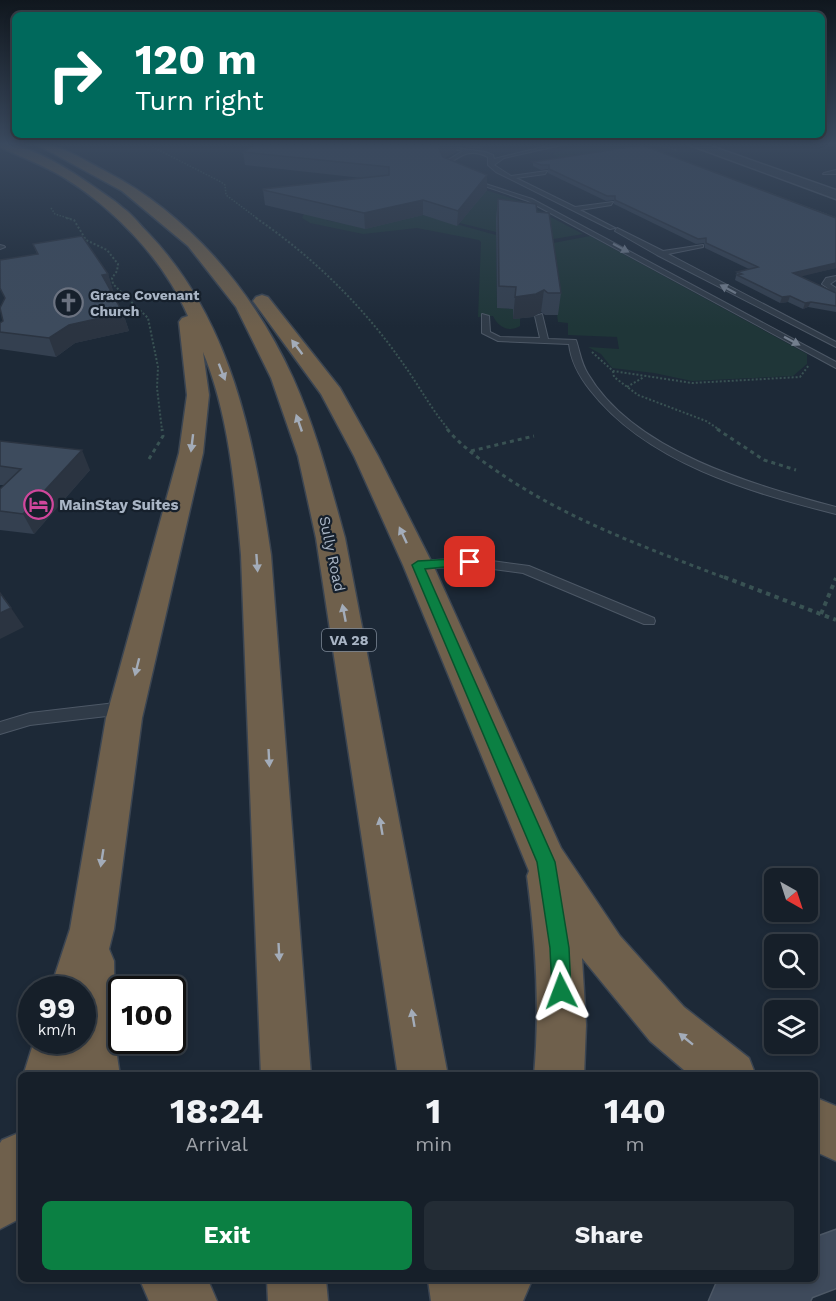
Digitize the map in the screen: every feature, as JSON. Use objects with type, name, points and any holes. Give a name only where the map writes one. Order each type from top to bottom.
[{"type":"highway","points":[[109,205],[139,231],[167,264],[199,315],[225,380],[248,482],[261,624],[286,1072]]},
{"type":"highway","name":"Sully Road","points":[[153,205],[190,236],[228,281],[265,339],[281,372],[308,450],[336,570],[422,1072]]},
{"type":"highway","points":[[190,236],[246,285],[269,309],[332,393],[366,456],[418,565],[546,862],[612,961],[667,1024],[726,1072]]},
{"type":"highway","points":[[78,976],[92,929],[126,708],[191,453],[198,395],[192,332],[182,296],[167,264]]},
{"type":"highway","points":[[546,862],[560,948],[563,1033],[559,1072]]},
{"type":"highway","points":[[92,929],[90,1042],[94,1072]]},
{"type":"highway","points":[[49,1072],[55,1054]]},
{"type":"highway","points":[[818,1125],[836,1134]]},
{"type":"highway","points":[[0,1201],[18,1165]]},
{"type":"highway","points":[[297,1282],[298,1301]]},
{"type":"highway","points":[[458,1282],[461,1301]]},
{"type":"highway","points":[[493,1301],[501,1282]]},
{"type":"main road","points":[[818,1266],[836,1259]]},
{"type":"main road","points":[[740,1301],[784,1282]]},
{"type":"lane","points":[[539,205],[836,365]]},
{"type":"lane","points":[[567,205],[836,345]]},
{"type":"lane","points":[[555,213],[601,205]]},
{"type":"lane","points":[[640,258],[701,246]]},
{"type":"lane","points":[[836,278],[829,279],[826,284],[836,292]]},
{"type":"lane","points":[[486,316],[486,333],[498,339],[573,342],[573,350],[580,368],[597,394],[614,412],[640,433],[681,456],[768,490],[836,511]]},
{"type":"lane","points":[[539,316],[545,341]]},
{"type":"lane","points":[[418,565],[470,562],[525,569],[649,621]]},
{"type":"lane","points":[[0,728],[30,719],[126,708]]},
{"type":"path","points":[[238,205],[282,234],[305,253],[368,319],[401,360],[445,426],[471,451],[521,488],[577,519],[836,620]]},
{"type":"path","points":[[801,205],[836,218]]},
{"type":"path","points":[[51,207],[55,213],[74,220],[90,244],[106,250],[118,264],[117,271],[112,278],[113,284],[148,318],[158,368],[157,388],[163,436],[149,459]]},
{"type":"path","points":[[573,350],[591,351],[613,371],[692,383],[801,377],[811,364]]},
{"type":"path","points":[[613,371],[614,377],[638,395],[714,425],[737,444],[764,460],[796,470]]},
{"type":"path","points":[[627,387],[645,376]]},
{"type":"path","points":[[471,451],[534,435]]},
{"type":"path","points":[[821,614],[836,578]]},
{"type":"green space","points":[[453,205],[527,205],[583,234],[548,240],[496,232],[448,220]]},
{"type":"green space","points":[[305,212],[333,218],[326,220],[357,227],[423,215],[496,235],[497,307],[513,309],[513,319],[520,318],[520,326],[508,329],[501,326],[493,316],[478,317],[481,242],[479,240],[417,228],[363,234],[310,223],[302,218]]},
{"type":"green space","points":[[590,236],[807,354],[807,364],[793,376],[692,381],[654,373],[612,368],[601,354],[588,347],[619,349],[617,337],[568,335],[568,323],[558,322],[548,244]]},
{"type":"building","points":[[328,205],[402,205],[364,213]]},
{"type":"building","points":[[438,205],[463,205],[458,211]]},
{"type":"building","points":[[498,205],[536,205],[537,212],[549,213],[561,293],[548,293],[544,290],[536,294],[515,297],[516,287],[499,286]]},
{"type":"building","points":[[625,205],[801,205],[836,218],[836,263],[793,273],[836,293],[836,306],[805,303],[790,296],[782,297],[737,275],[742,274],[737,272],[758,267],[706,243],[706,238],[698,239]]},
{"type":"building","name":"Grace Covenant Church","points":[[82,236],[108,274],[102,275],[123,313],[69,325],[49,338],[0,332],[0,323],[3,321],[0,308],[5,298],[0,288],[0,260],[38,254],[33,244]]},
{"type":"building","points":[[0,441],[82,450],[23,514],[0,511],[0,489],[21,469],[0,466]]},
{"type":"building","points":[[0,593],[11,608],[0,613]]},
{"type":"place","name":"Grace Covenant Church","points":[[69,303]]},
{"type":"place","name":"MainStay Suites","points":[[38,505]]},
{"type":"route","points":[[470,562],[418,565],[546,862],[560,948],[561,991]]}]
